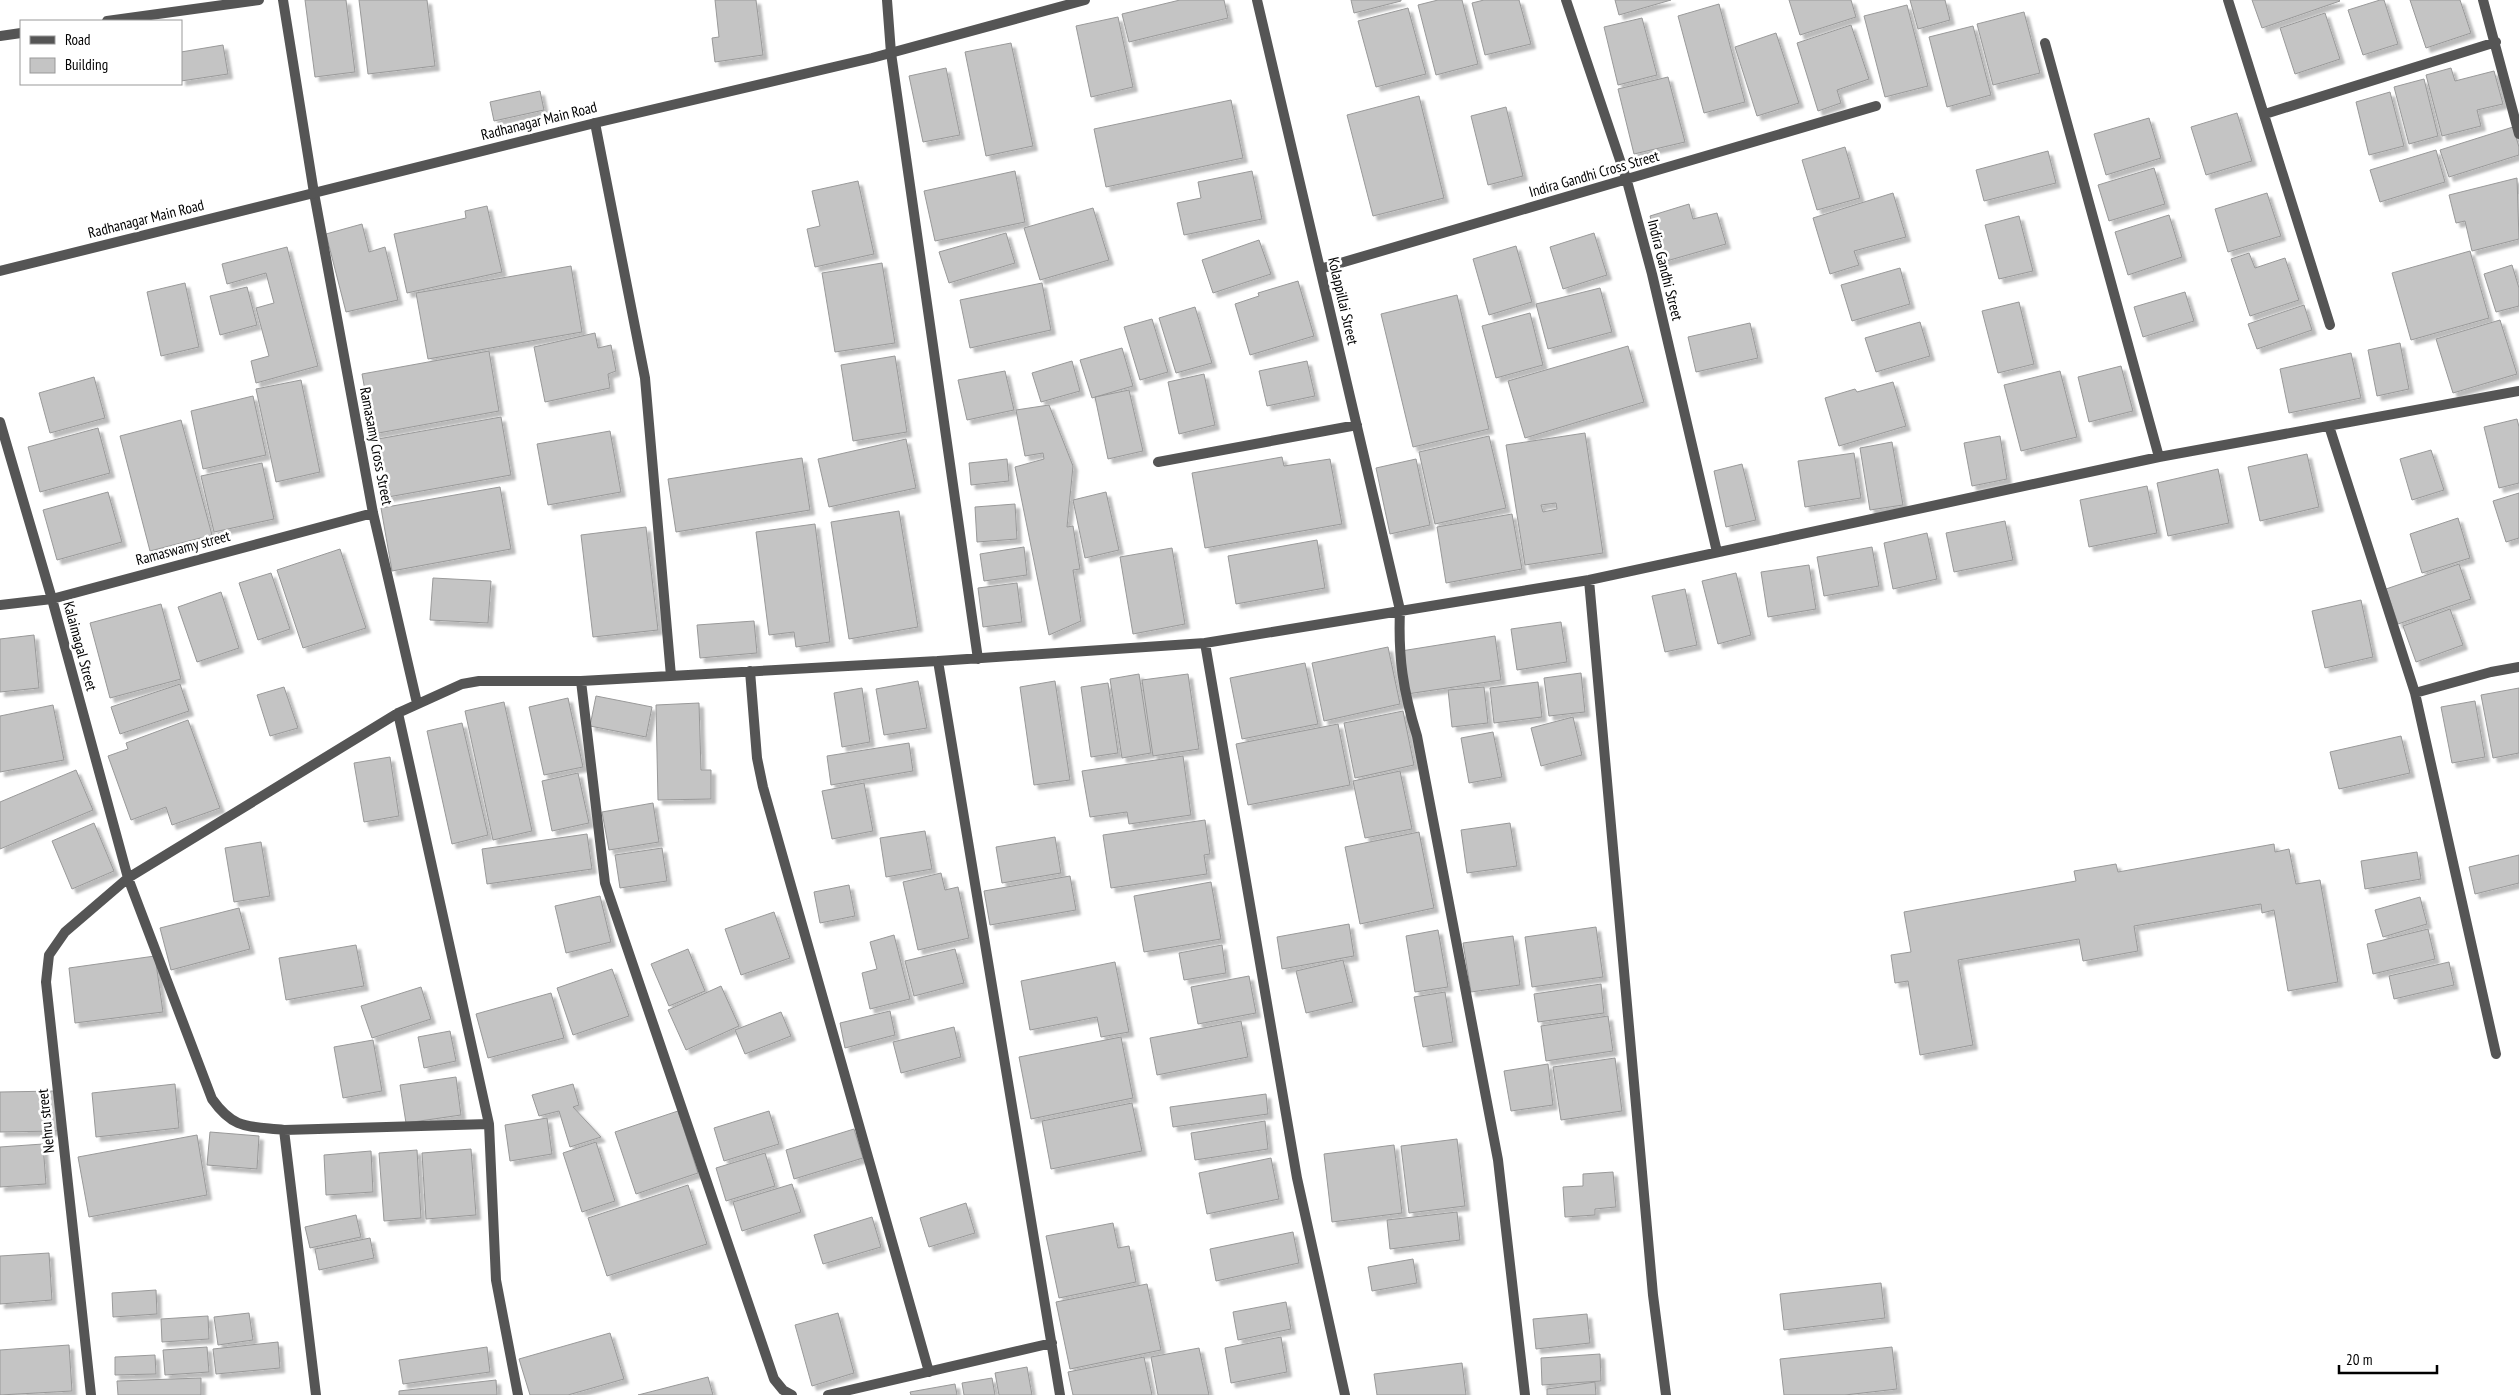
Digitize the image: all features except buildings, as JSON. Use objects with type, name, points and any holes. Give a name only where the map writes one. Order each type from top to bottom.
[{"type":"street","points":[[114,20],[259,0]]},
{"type":"street","name":"Ramasamy Cross Street","points":[[283,0],[314,193],[373,513],[417,703]]},
{"type":"street","points":[[887,0],[891,52],[978,659]]},
{"type":"street","name":"Radhanagar Main Road","points":[[0,271],[595,123],[891,52],[1085,0]]},
{"type":"street","name":"Kolappillai Street","points":[[1257,0],[1400,610],[1398,645],[1405,698],[1417,736],[1498,1160],[1525,1395]]},
{"type":"street","name":"Indira Gandhi Street","points":[[1566,0],[1627,181],[1652,274],[1717,552]]},
{"type":"street","points":[[2228,0],[2330,325]]},
{"type":"street","points":[[2483,0],[2496,42],[2519,134]]},
{"type":"street","points":[[0,36],[20,33]]},
{"type":"street","points":[[2265,114],[2496,42]]},
{"type":"street","points":[[2045,43],[2159,457]]},
{"type":"street","name":"Indira Gandhi Cross Street","points":[[1320,269],[1627,181],[1876,106]]},
{"type":"street","points":[[595,123],[645,378],[671,676]]},
{"type":"street","name":"Nehru street","points":[[91,1395],[46,982],[49,955],[64,932],[128,878],[398,713],[462,684],[479,681],[581,681],[978,659],[1205,643],[1589,580],[2159,457],[2519,391]]},
{"type":"street","name":"Kalaimagal Street","points":[[0,422],[52,599],[128,878],[212,1099],[224,1115],[240,1125],[284,1130],[489,1124]]},
{"type":"street","points":[[1158,462],[1357,425]]},
{"type":"street","points":[[2329,426],[2415,693],[2496,1054]]},
{"type":"street","name":"Ramaswamy street","points":[[0,605],[52,599],[373,513]]},
{"type":"street","points":[[1589,580],[1651,1275],[1666,1395]]},
{"type":"street","points":[[1205,643],[1297,1178],[1345,1395]]},
{"type":"street","points":[[938,661],[1060,1395]]},
{"type":"street","points":[[2415,693],[2491,672],[2519,667]]},
{"type":"street","points":[[750,671],[757,758],[763,787],[929,1372]]},
{"type":"street","points":[[581,681],[605,883],[774,1379],[786,1393]]},
{"type":"street","points":[[398,713],[489,1124],[496,1280],[518,1395]]},
{"type":"street","points":[[284,1130],[316,1395]]},
{"type":"street","points":[[828,1395],[1052,1343]]}]
